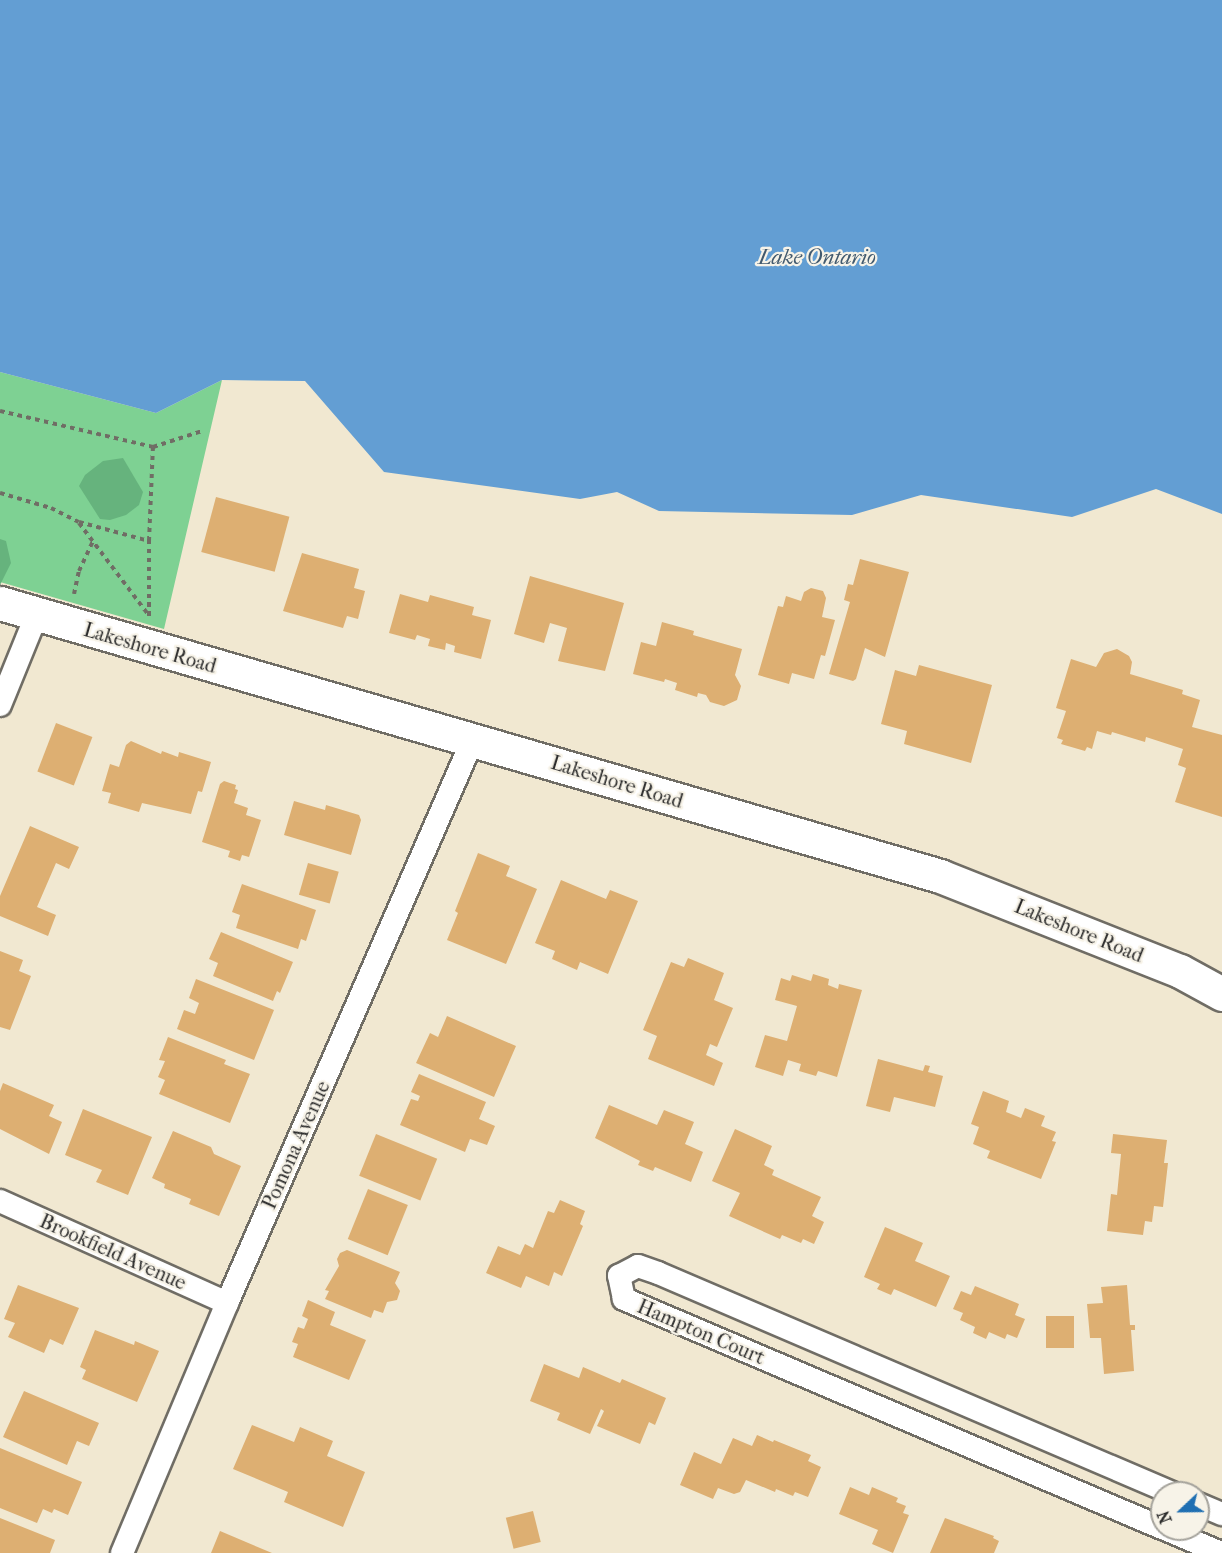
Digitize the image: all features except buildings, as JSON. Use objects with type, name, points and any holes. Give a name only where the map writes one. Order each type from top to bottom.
[{"type":"main road","name":"Lakeshore Road","points":[[0,603],[164,653],[473,739],[940,876],[1180,971],[1222,994]]},
{"type":"street","points":[[0,705],[52,618]]},
{"type":"street","name":"Pomona Avenue","points":[[122,1553],[227,1303],[473,739]]},
{"type":"street","name":"Brookfield Avenue","points":[[0,1201],[227,1303]]},
{"type":"street","name":"Hampton Court","points":[[1150,1484],[648,1269],[638,1266],[619,1276],[624,1299],[1150,1522]]},
{"type":"street","points":[[899,1414],[914,1384]]},
{"type":"street","points":[[934,1430],[947,1398]]},
{"type":"street","name":"Hampton Court","points":[[1193,1541],[1221,1553]]},
{"type":"path","points":[[0,411],[153,447],[202,431]]},
{"type":"path","points":[[149,616],[153,447]]},
{"type":"path","points":[[0,493],[51,508],[79,522],[149,541]]},
{"type":"path","points":[[79,522],[149,616],[164,653]]},
{"type":"path","points":[[52,618],[79,572],[93,542]]},
{"type":"green space","points":[[0,372],[156,413],[222,380],[164,629],[0,582]]},
{"type":"green space","points":[[123,458],[143,492],[139,505],[126,515],[110,520],[100,519],[79,486],[85,475],[103,461]]},
{"type":"green space","points":[[0,539],[6,541],[11,563],[0,585]]},
{"type":"water","name":"Lake Ontario","points":[[0,0],[1222,0],[1222,514],[1156,489],[1072,517],[921,495],[852,515],[659,511],[617,492],[580,499],[384,472],[305,381],[222,380],[156,413],[0,372]]}]
